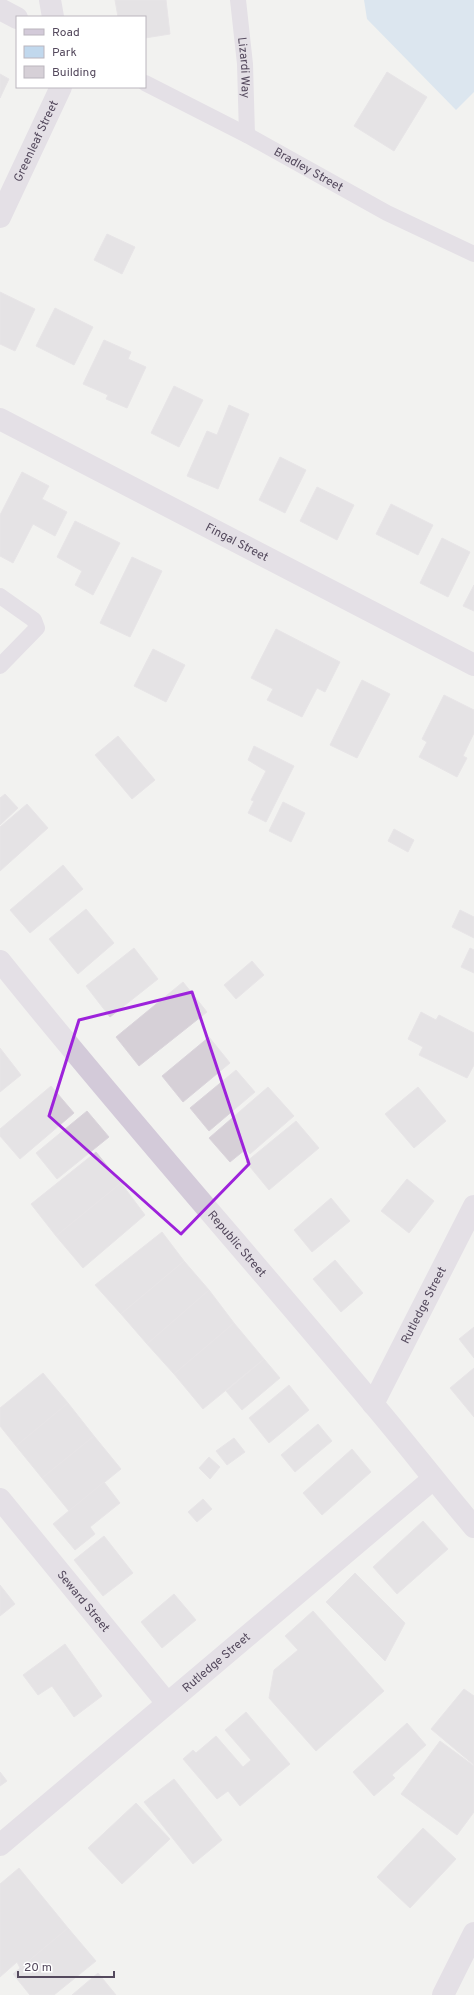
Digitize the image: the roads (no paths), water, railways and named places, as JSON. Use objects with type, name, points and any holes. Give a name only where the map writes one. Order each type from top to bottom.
[{"type":"street","points":[[50,0],[53,16]]},
{"type":"street","points":[[0,9],[16,17]]},
{"type":"street","name":"Greenleaf Street","points":[[0,217],[61,88]]},
{"type":"street","name":"Fingal Street","points":[[0,419],[474,665]]},
{"type":"street","name":"Republic Street","points":[[0,962],[85,1067],[373,1404],[433,1479],[474,1527]]},
{"type":"street","name":"Rutledge Street","points":[[373,1404],[474,1206]]},
{"type":"street","name":"Rutledge Street","points":[[0,1845],[433,1479]]},
{"type":"street","name":"Seward Street","points":[[0,1499],[167,1703]]},
{"type":"street","points":[[443,1995],[474,1933]]},
{"type":"lane","name":"Lizardi Way","points":[[238,0],[245,64],[247,135]]},
{"type":"lane","name":"Bradley Street","points":[[146,84],[247,135],[387,213],[474,254]]},
{"type":"lane","points":[[0,596],[34,620],[37,628],[0,666]]}]
